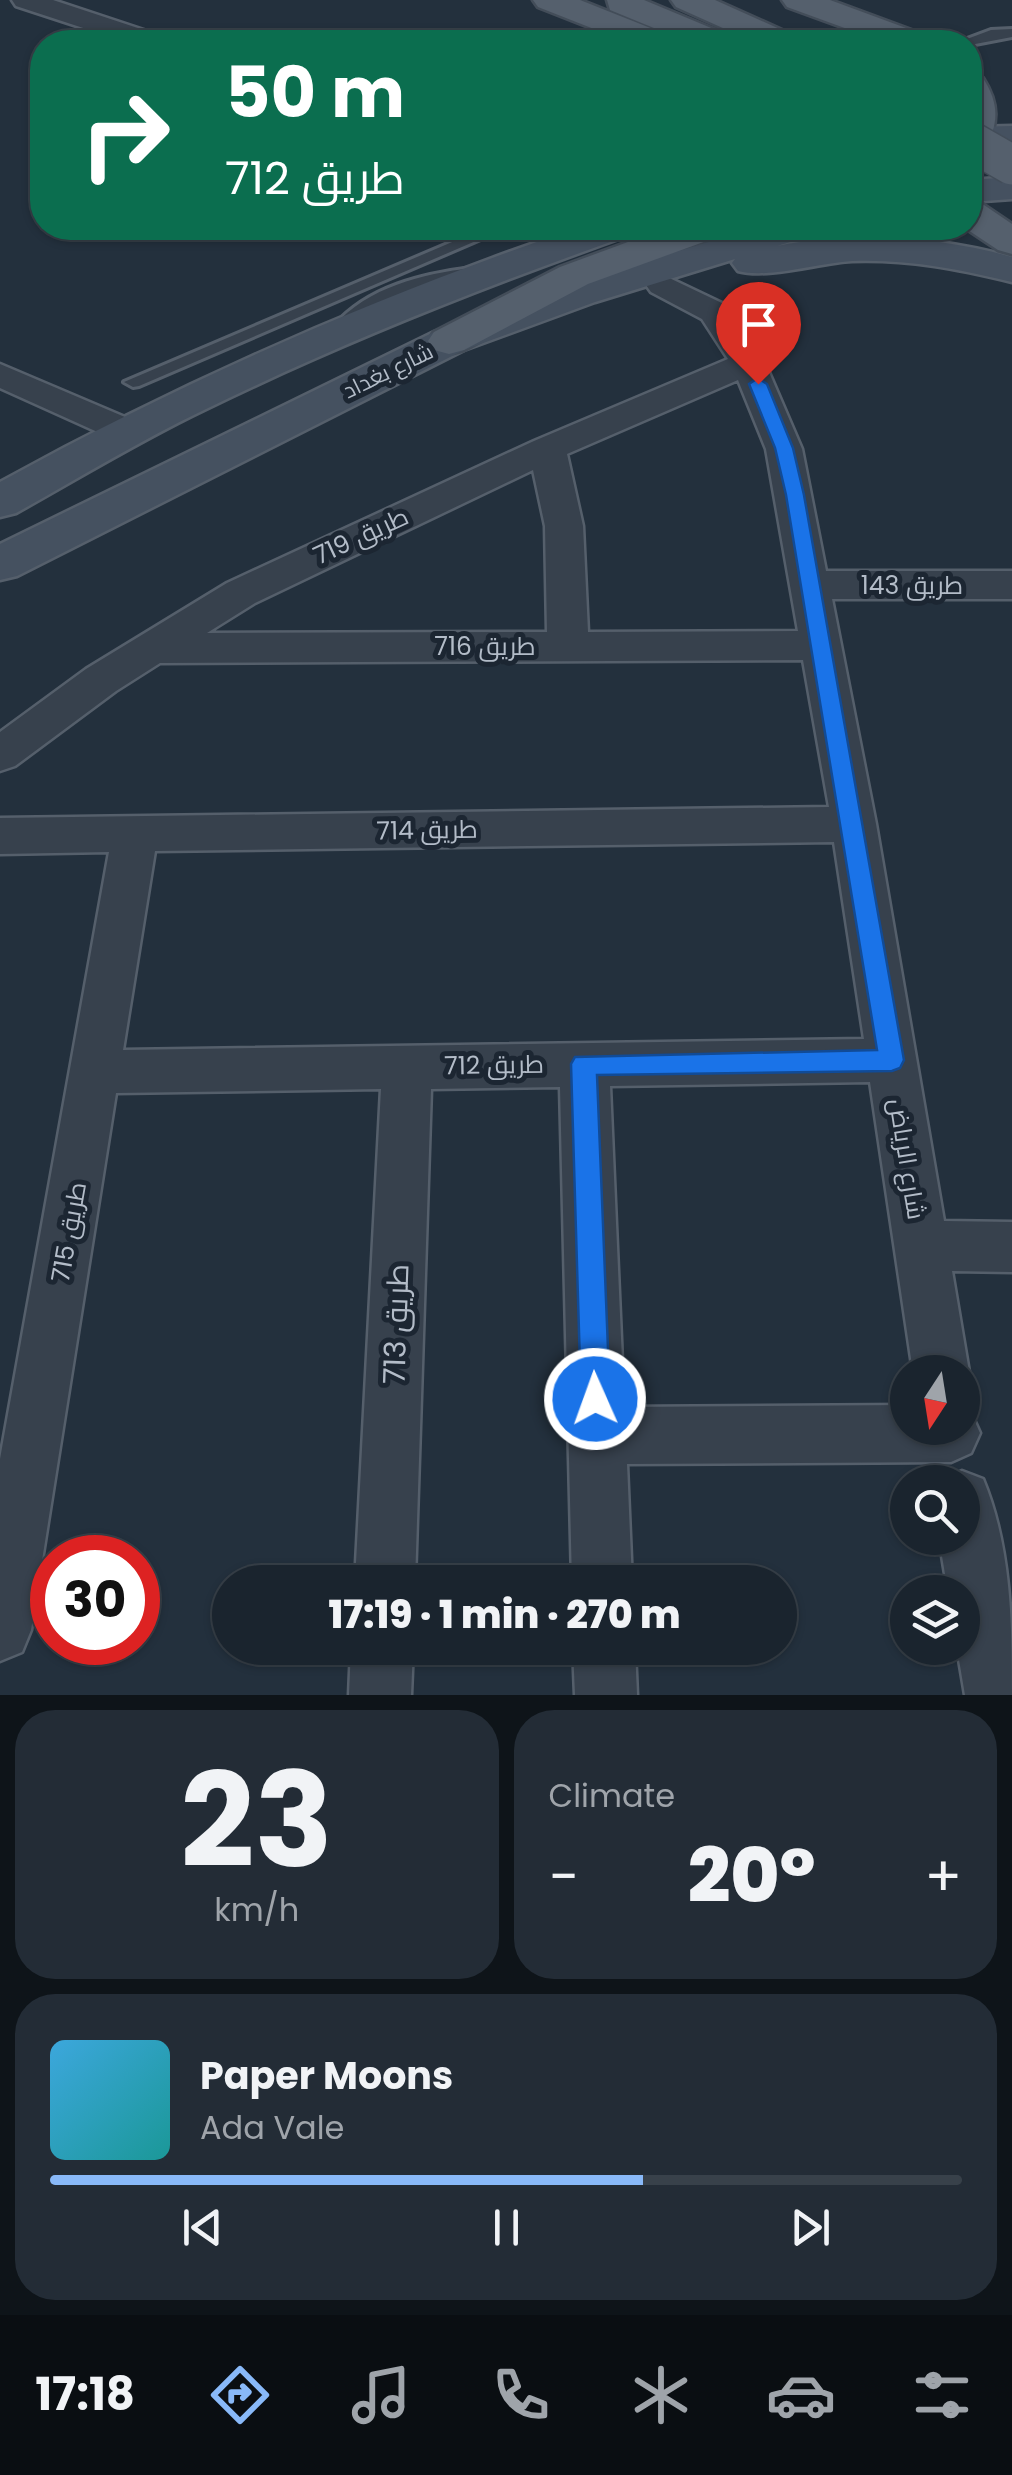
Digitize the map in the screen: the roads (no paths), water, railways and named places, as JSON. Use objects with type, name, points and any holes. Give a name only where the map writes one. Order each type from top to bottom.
[{"type":"main road","points":[[550,0],[660,20]]},
{"type":"main road","points":[[614,0],[685,30]]},
{"type":"main road","points":[[688,0],[754,30]]},
{"type":"main road","points":[[799,0],[880,30]]},
{"type":"main road","points":[[982,94],[1012,110]]},
{"type":"main road","points":[[982,141],[1012,137]]},
{"type":"main road","points":[[982,148],[1012,165]]},
{"type":"main road","points":[[982,151],[1012,177]]},
{"type":"main road","points":[[982,190],[1012,188]]},
{"type":"main road","points":[[982,221],[1012,242]]},
{"type":"main road","points":[[0,502],[126,431],[333,335],[556,240]]},
{"type":"main road","points":[[449,341],[536,290],[603,261],[669,240]]},
{"type":"main road","name":"شارع بغداد","points":[[0,564],[449,341],[581,293],[756,240]]},
{"type":"main road","points":[[449,341],[663,284],[713,292],[864,248],[950,254],[1012,270]]},
{"type":"street","points":[[26,0],[116,30]]},
{"type":"street","name":"شارع الرياض","points":[[713,292],[784,448],[854,824],[938,1355]]},
{"type":"street","name":"طريق 719","points":[[0,755],[149,648],[241,592],[548,450],[748,363]]},
{"type":"street","points":[[0,375],[126,431]]},
{"type":"street","points":[[548,450],[564,526],[568,646]]},
{"type":"street","name":"طريق 143","points":[[812,585],[1012,585]]},
{"type":"street","name":"طريق 716","points":[[149,648],[822,645]]},
{"type":"street","name":"طريق 714","points":[[0,836],[854,824]]},
{"type":"street","name":"طريق 715","points":[[0,1630],[134,834]]},
{"type":"street","name":"طريق 712","points":[[96,1072],[892,1060]]},
{"type":"street","points":[[584,1064],[601,1565]]},
{"type":"street","name":"طريق 713","points":[[386,1565],[408,1066]]},
{"type":"street","points":[[921,1246],[1012,1247]]},
{"type":"street","points":[[597,1436],[954,1448]]},
{"type":"street","points":[[972,1555],[996,1695]]},
{"type":"street","points":[[380,1695],[381,1665]]},
{"type":"street","points":[[605,1665],[606,1695]]},
{"type":"lane","points":[[982,37],[1012,33]]},
{"type":"lane","points":[[134,382],[470,240]]}]
